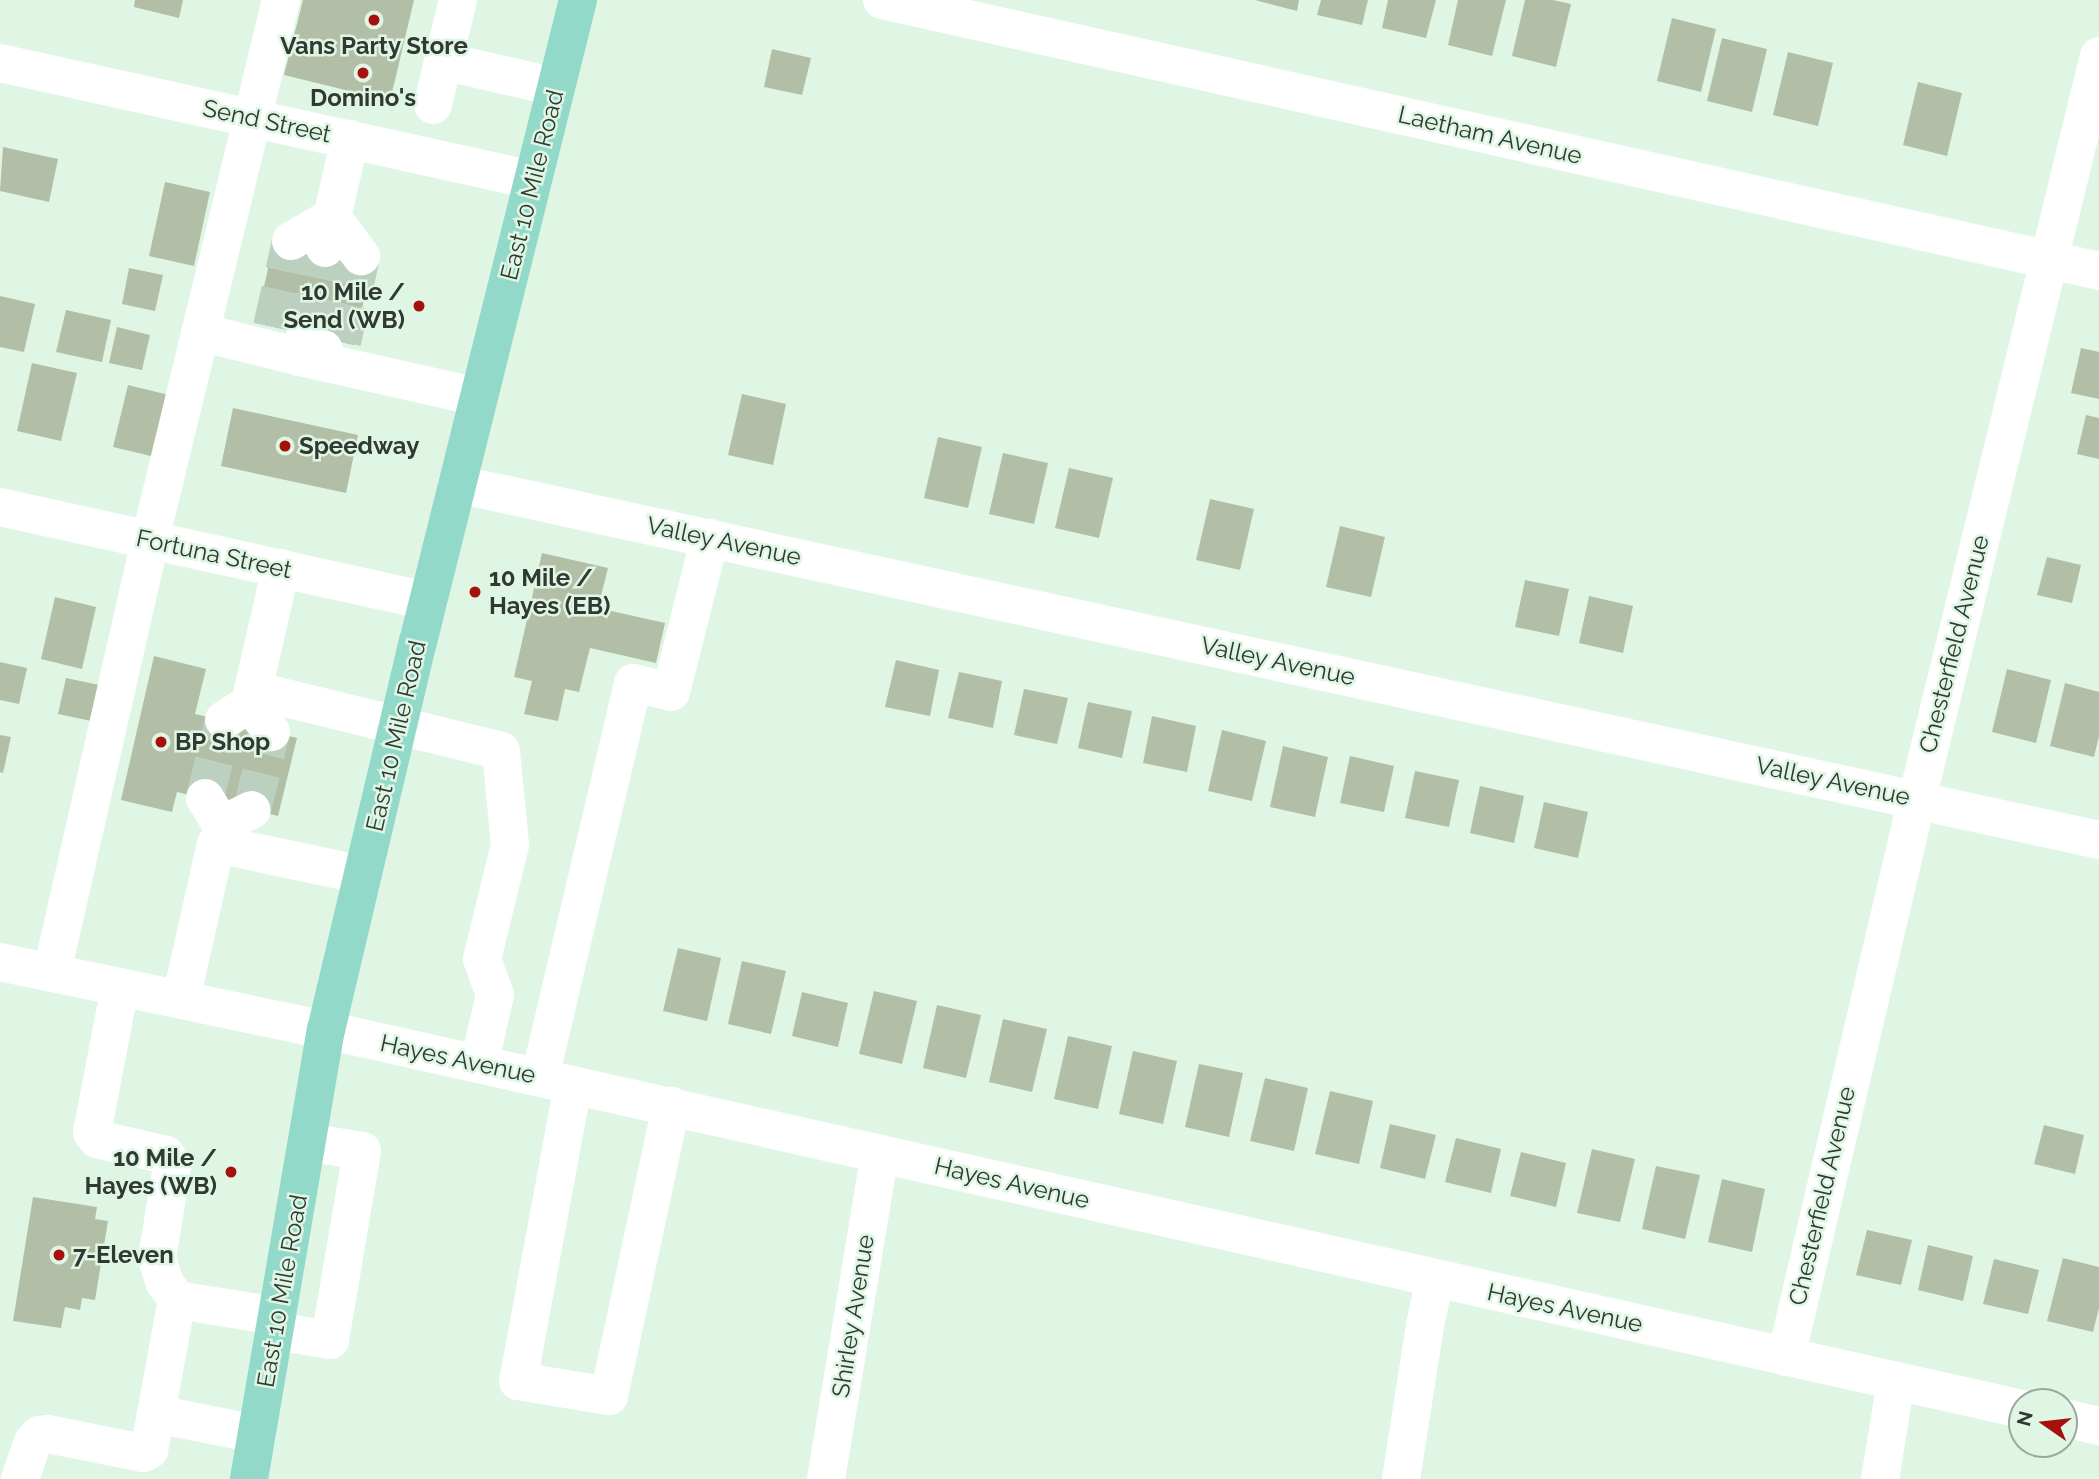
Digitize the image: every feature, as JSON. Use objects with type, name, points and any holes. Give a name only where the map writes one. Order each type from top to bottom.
[{"type":"main road","name":"East 10 Mile Road","points":[[249,1479],[326,1030],[398,724],[578,0]]},
{"type":"street","points":[[52,972],[150,540],[281,0]]},
{"type":"street","points":[[433,105],[458,0]]},
{"type":"street","name":"Laetham Avenue","points":[[882,0],[2099,271]]},
{"type":"street","name":"Chesterfield Avenue","points":[[1786,1357],[1917,799],[2099,56]]},
{"type":"street","points":[[443,61],[556,88]]},
{"type":"street","name":"Send Street","points":[[0,63],[533,180]]},
{"type":"street","points":[[327,240],[350,139]]},
{"type":"street","points":[[200,332],[305,340],[479,397]]},
{"type":"street","name":"Valley Avenue","points":[[457,484],[2099,840]]},
{"type":"street","name":"Fortuna Street","points":[[0,507],[429,601]]},
{"type":"street","points":[[671,1107],[609,1396],[519,1381],[556,1081],[633,684],[671,692],[710,538]]},
{"type":"street","points":[[281,568],[249,714],[398,724],[501,751],[510,845],[482,958],[495,995],[480,1064]]},
{"type":"street","points":[[181,999],[224,816],[363,875]]},
{"type":"street","name":"Hayes Avenue","points":[[0,962],[480,1064],[2008,1406]]},
{"type":"street","points":[[120,987],[92,1132],[97,1139],[166,1155],[172,1166],[157,1259],[165,1283],[177,1300],[330,1340],[362,1151],[307,1142]]},
{"type":"street","name":"Shirley Avenue","points":[[826,1479],[880,1153]]},
{"type":"street","points":[[1401,1479],[1424,1325],[1435,1279]]},
{"type":"street","points":[[20,1479],[33,1442],[39,1435],[48,1434],[143,1453],[149,1450],[177,1300]]},
{"type":"street","points":[[1880,1479],[1896,1381]]},
{"type":"street","points":[[156,1414],[257,1434]]},
{"type":"street","points":[[2078,1421],[2099,1426]]},
{"type":"building","points":[[135,0],[183,0],[179,18],[134,7]]},
{"type":"building","points":[[303,0],[414,0],[390,101],[284,75]]},
{"type":"building","points":[[1255,0],[1299,0],[1297,11]]},
{"type":"building","points":[[1321,0],[1368,0],[1362,25],[1317,15]]},
{"type":"building","points":[[1388,0],[1436,0],[1426,38],[1382,28]]},
{"type":"building","points":[[1458,0],[1506,0],[1492,56],[1448,45]]},
{"type":"building","points":[[1525,0],[1553,0],[1571,4],[1556,67],[1512,56]]},
{"type":"building","points":[[1672,18],[1716,29],[1701,92],[1657,81]]},
{"type":"building","points":[[1722,38],[1767,49],[1752,112],[1707,101]]},
{"type":"building","points":[[772,49],[811,58],[802,95],[764,87]]},
{"type":"building","points":[[1788,52],[1833,63],[1818,126],[1773,115]]},
{"type":"building","points":[[1918,82],[1962,93],[1947,156],[1903,145]]},
{"type":"building","points":[[3,147],[58,159],[49,202],[0,191]]},
{"type":"building","points":[[165,182],[210,192],[194,266],[149,256]]},
{"type":"building","points":[[275,237],[373,259],[354,345],[256,323]]},
{"type":"building","points":[[129,268],[163,275],[155,311],[122,304]]},
{"type":"building","points":[[0,296],[35,304],[24,352],[0,347]]},
{"type":"building","points":[[66,310],[111,320],[102,362],[56,352]]},
{"type":"building","points":[[117,327],[150,335],[142,370],[109,363]]},
{"type":"building","points":[[2081,348],[2099,352],[2099,399],[2071,393]]},
{"type":"building","points":[[32,363],[77,373],[61,441],[17,431]]},
{"type":"building","points":[[128,385],[169,395],[155,457],[113,447]]},
{"type":"building","points":[[742,394],[786,404],[773,465],[728,455]]},
{"type":"building","points":[[233,408],[358,435],[346,493],[221,466]]},
{"type":"building","points":[[2086,415],[2099,418],[2099,459],[2077,454]]},
{"type":"building","points":[[938,437],[982,447],[968,508],[924,498]]},
{"type":"building","points":[[1003,453],[1048,463],[1034,524],[989,514]]},
{"type":"building","points":[[1069,468],[1113,478],[1099,538],[1055,528]]},
{"type":"building","points":[[1210,499],[1254,509],[1240,570],[1196,560]]},
{"type":"building","points":[[1340,526],[1385,537],[1371,597],[1326,587]]},
{"type":"building","points":[[542,553],[608,568],[598,608],[665,623],[656,663],[590,648],[579,692],[565,689],[558,721],[524,714],[532,681],[514,677]]},
{"type":"building","points":[[2047,557],[2081,565],[2072,603],[2037,595]]},
{"type":"building","points":[[1525,580],[1569,589],[1559,636],[1515,627]]},
{"type":"building","points":[[1589,596],[1633,606],[1623,653],[1579,643]]},
{"type":"building","points":[[55,597],[96,607],[82,669],[41,659]]},
{"type":"building","points":[[154,656],[206,669],[195,714],[297,738],[278,816],[177,792],[172,812],[121,800]]},
{"type":"building","points":[[896,660],[939,670],[930,716],[885,707]]},
{"type":"building","points":[[0,662],[27,668],[19,704],[0,700]]},
{"type":"building","points":[[2007,669],[2051,680],[2036,743],[1992,732]]},
{"type":"building","points":[[959,672],[1002,681],[993,728],[948,718]]},
{"type":"building","points":[[66,678],[99,685],[91,721],[58,714]]},
{"type":"building","points":[[2065,683],[2099,692],[2099,736],[2094,757],[2050,746]]},
{"type":"building","points":[[1024,689],[1068,698],[1057,744],[1014,735]]},
{"type":"building","points":[[1088,702],[1132,711],[1122,758],[1078,748]]},
{"type":"building","points":[[1152,716],[1196,726],[1187,772],[1143,763]]},
{"type":"building","points":[[1222,730],[1266,741],[1252,801],[1208,791]]},
{"type":"building","points":[[0,735],[11,737],[3,773],[0,772]]},
{"type":"building","points":[[1283,746],[1328,757],[1315,817],[1270,807]]},
{"type":"building","points":[[1350,756],[1394,766],[1384,812],[1340,803]]},
{"type":"building","points":[[1415,771],[1459,780],[1449,827],[1405,818]]},
{"type":"building","points":[[1480,786],[1524,796],[1514,843],[1470,833]]},
{"type":"building","points":[[1544,802],[1588,812],[1578,858],[1534,848]]},
{"type":"building","points":[[678,948],[721,958],[707,1021],[663,1011]]},
{"type":"building","points":[[742,961],[786,971],[771,1034],[728,1024]]},
{"type":"building","points":[[874,991],[917,1001],[902,1064],[859,1054]]},
{"type":"building","points":[[802,992],[848,1003],[838,1047],[792,1036]]},
{"type":"building","points":[[937,1005],[981,1015],[966,1078],[923,1068]]},
{"type":"building","points":[[1003,1019],[1047,1029],[1032,1092],[989,1082]]},
{"type":"building","points":[[1068,1036],[1112,1046],[1098,1109],[1054,1099]]},
{"type":"building","points":[[1133,1051],[1177,1061],[1163,1124],[1119,1114]]},
{"type":"building","points":[[1199,1064],[1243,1073],[1229,1137],[1185,1127]]},
{"type":"building","points":[[1265,1078],[1308,1088],[1294,1151],[1250,1141]]},
{"type":"building","points":[[1330,1091],[1373,1101],[1359,1164],[1315,1154]]},
{"type":"building","points":[[1390,1124],[1436,1135],[1425,1179],[1380,1168]]},
{"type":"building","points":[[2044,1125],[2084,1135],[2075,1174],[2034,1164]]},
{"type":"building","points":[[1456,1138],[1501,1149],[1491,1193],[1445,1182]]},
{"type":"building","points":[[1592,1149],[1635,1159],[1620,1222],[1577,1213]]},
{"type":"building","points":[[1521,1152],[1566,1163],[1556,1207],[1510,1196]]},
{"type":"building","points":[[1656,1166],[1700,1175],[1685,1239],[1642,1229]]},
{"type":"building","points":[[1722,1179],[1765,1189],[1752,1252],[1708,1242]]},
{"type":"building","points":[[33,1197],[97,1207],[95,1219],[108,1221],[95,1300],[82,1298],[80,1310],[65,1307],[61,1328],[13,1321]]},
{"type":"building","points":[[1867,1230],[1912,1240],[1901,1285],[1856,1275]]},
{"type":"building","points":[[1928,1245],[1973,1256],[1963,1301],[1918,1290]]},
{"type":"building","points":[[2063,1258],[2099,1267],[2099,1308],[2093,1332],[2047,1321]]},
{"type":"building","points":[[1994,1259],[2039,1270],[2028,1314],[1983,1304]]},
{"type":"tunnel","points":[[272,327],[291,241]]},
{"type":"tunnel","points":[[306,334],[325,248]]},
{"type":"tunnel","points":[[342,342],[361,256]]},
{"type":"tunnel","points":[[205,798],[224,720]]},
{"type":"tunnel","points":[[252,810],[271,732]]},
{"type":"place","name":"Vans Party Store","points":[[374,20]]},
{"type":"place","name":"Domino's","points":[[363,73]]},
{"type":"place","name":"10 Mile / Send (WB)","points":[[419,306]]},
{"type":"place","name":"Speedway","points":[[285,446]]},
{"type":"place","name":"10 Mile / Hayes (EB)","points":[[475,592]]},
{"type":"place","name":"BP Shop","points":[[161,742]]},
{"type":"place","name":"10 Mile / Hayes (WB)","points":[[231,1172]]},
{"type":"place","name":"7-Eleven","points":[[59,1255]]}]
